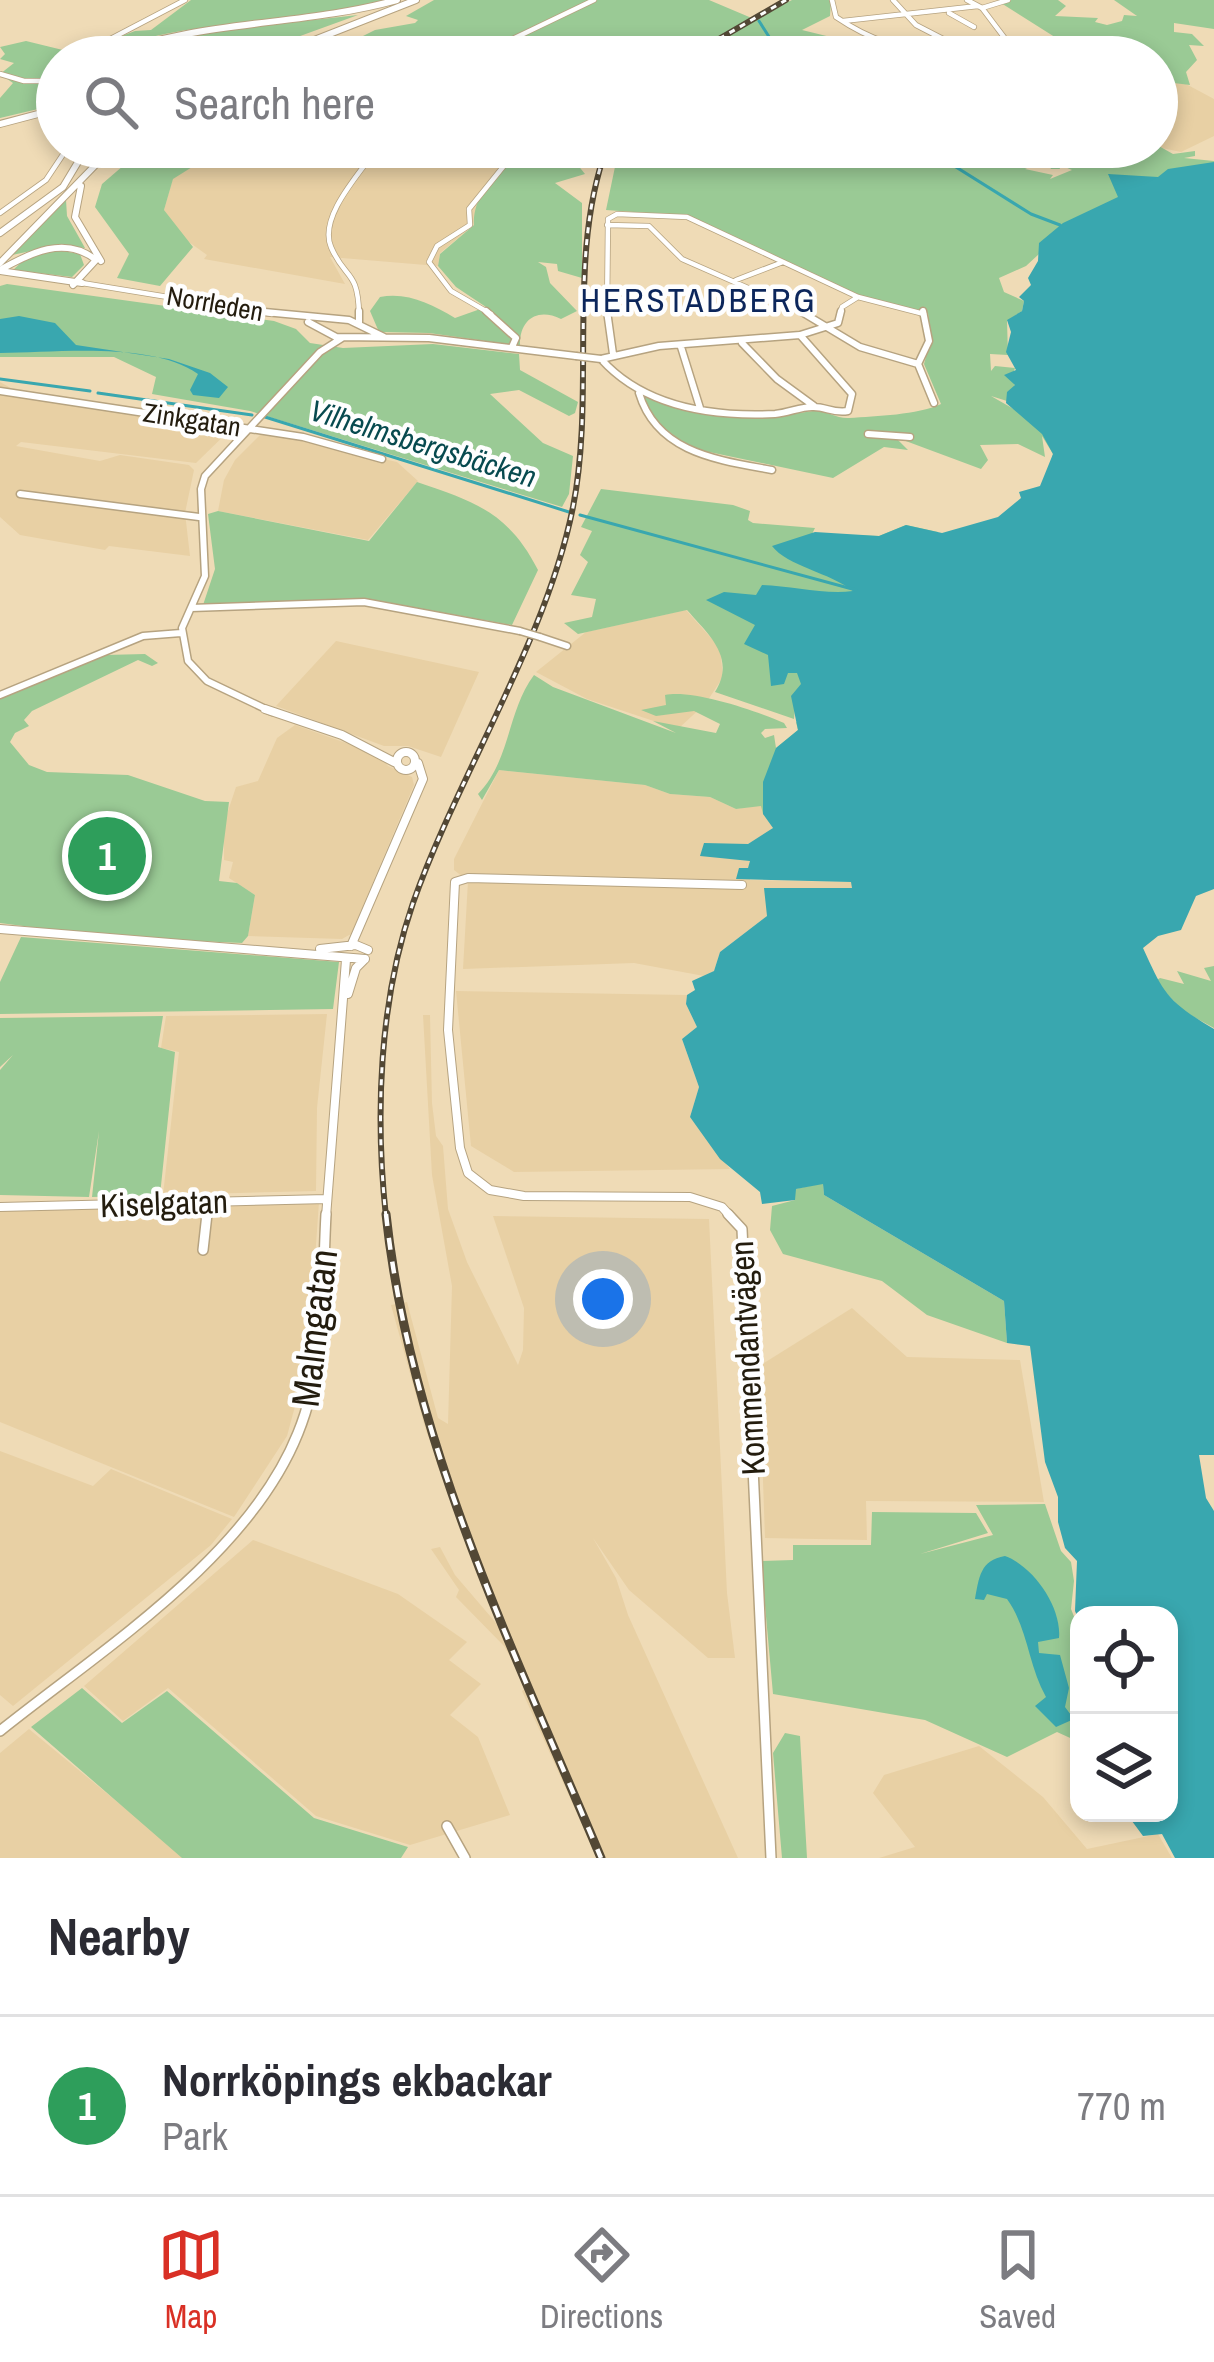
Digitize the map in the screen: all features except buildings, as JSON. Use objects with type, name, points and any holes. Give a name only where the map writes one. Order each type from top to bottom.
[{"type":"highway","points":[[167,36],[332,16],[397,0]]},
{"type":"highway","points":[[322,36],[412,1]]},
{"type":"highway","points":[[322,36],[412,1]]},
{"type":"highway","points":[[1,124],[36,116]]},
{"type":"highway","points":[[0,253],[77,168]]},
{"type":"highway","points":[[0,269],[92,168]]},
{"type":"highway","points":[[78,284],[101,258],[74,212],[75,198],[88,172]]},
{"type":"highway","points":[[0,232],[48,203]]},
{"type":"highway","points":[[0,269],[33,253],[70,248],[89,252],[96,260],[78,284]]},
{"type":"main road","points":[[0,269],[78,284]]},
{"type":"street","points":[[116,36],[185,0]]},
{"type":"street","points":[[519,36],[594,0]]},
{"type":"street","points":[[832,0],[833,13],[840,21],[878,36]]},
{"type":"street","points":[[893,0],[916,25],[936,36]]},
{"type":"street","points":[[967,0],[980,7],[1003,36]]},
{"type":"street","points":[[840,21],[922,15],[1009,0]]},
{"type":"street","points":[[946,12],[974,27]]},
{"type":"street","points":[[0,74],[36,81]]},
{"type":"street","points":[[0,213],[46,180],[54,168]]},
{"type":"street","points":[[361,326],[356,308],[358,283],[332,248],[328,232],[331,218],[362,168]]},
{"type":"street","points":[[500,168],[469,209],[470,225],[437,246],[429,262],[451,290],[490,314],[516,338],[512,347]]},
{"type":"street","points":[[614,354],[605,301],[607,225],[614,215],[684,216],[858,297],[923,311],[928,341],[918,364],[934,403]]},
{"type":"street","points":[[607,225],[649,226],[682,259],[830,327],[865,350],[918,364]]},
{"type":"street","points":[[735,281],[783,262]]},
{"type":"street","name":"Norrleden","points":[[78,284],[295,318]]},
{"type":"street","points":[[295,318],[346,337],[512,347],[602,358],[830,327],[839,322],[844,304],[858,297]]},
{"type":"street","points":[[320,352],[322,331],[356,308]]},
{"type":"street","points":[[295,318],[361,326],[384,337]]},
{"type":"street","points":[[361,326],[320,352],[206,476],[199,517],[206,577],[182,633],[191,665],[215,686],[370,746],[416,757],[423,774],[421,786]]},
{"type":"street","points":[[741,342],[777,379],[814,406],[842,415],[848,411],[852,394],[800,334]]},
{"type":"street","points":[[681,346],[700,408]]},
{"type":"street","points":[[602,358],[639,393],[700,408],[801,412],[814,406]]},
{"type":"street","name":"Zinkgatan","points":[[0,392],[322,441],[382,460]]},
{"type":"street","points":[[639,393],[645,418],[684,449],[772,470]]},
{"type":"street","points":[[868,434],[910,437]]},
{"type":"street","points":[[20,494],[199,517]]},
{"type":"street","points":[[191,608],[364,602],[520,631],[567,646]]},
{"type":"street","points":[[0,695],[143,636],[182,633]]},
{"type":"street","points":[[370,746],[416,773],[421,786]]},
{"type":"street","points":[[394,761],[406,754]]},
{"type":"street","points":[[406,768],[418,764]]},
{"type":"street","name":"Malmgatan","points":[[0,1731],[199,1568],[250,1514],[304,1421],[317,1365],[346,953],[364,922],[421,786]]},
{"type":"street","name":"Kommendantvägen","points":[[742,885],[468,878],[455,882],[445,1010],[466,1171],[490,1189],[686,1196],[714,1201],[737,1218],[742,1229],[771,1858]]},
{"type":"street","points":[[364,922],[367,954]]},
{"type":"street","points":[[0,929],[86,940],[367,954]]},
{"type":"street","points":[[346,953],[367,954]]},
{"type":"street","name":"Malmgatan","points":[[343,1013],[356,968],[367,954]]},
{"type":"street","name":"Kiselgatan","points":[[0,1208],[327,1198]]},
{"type":"street","points":[[203,1250],[208,1202]]},
{"type":"street","points":[[447,1826],[465,1858]]},
{"type":"shaded area","points":[[1178,83],[1214,99],[1214,136],[1181,152]]},
{"type":"shaded area","points":[[189,168],[504,168],[474,225],[440,253],[438,266],[330,257],[345,284],[204,259],[207,255],[182,237],[164,210],[173,178]]},
{"type":"shaded area","points":[[0,382],[18,392],[237,423],[196,463],[21,442],[16,446],[100,461],[120,455],[189,465],[194,470],[185,513],[190,556],[109,546],[105,550],[20,535],[0,517]]},
{"type":"shaded area","points":[[263,432],[397,462],[418,481],[368,540],[218,511],[224,480],[235,460]]},
{"type":"shaded area","points":[[686,610],[720,648],[723,677],[706,703],[678,729],[587,699],[536,672],[586,632]]},
{"type":"shaded area","points":[[336,641],[479,672],[441,757],[408,746],[384,746],[276,706]]},
{"type":"shaded area","points":[[295,725],[380,755],[388,766],[412,777],[414,785],[351,934],[342,939],[248,936],[255,895],[229,878],[233,862],[224,860],[224,823],[236,787],[258,781],[277,738]]},
{"type":"shaded area","points":[[499,770],[645,785],[670,794],[710,797],[736,809],[761,805],[773,827],[770,831],[748,844],[705,844],[750,860],[750,880],[852,882],[852,889],[767,916],[720,952],[714,971],[704,976],[634,963],[463,969],[468,881],[454,870],[454,859]]},
{"type":"shaded area","points":[[456,991],[687,995],[686,1004],[697,1027],[682,1039],[699,1087],[690,1117],[730,1169],[514,1172],[471,1146]]},
{"type":"shaded area","points":[[327,1014],[317,1108],[316,1191],[163,1195],[179,1052],[161,1048],[166,1016]]},
{"type":"shaded area","points":[[423,1015],[430,1015],[432,1103],[436,1136],[443,1146],[448,1209],[467,1262],[518,1365],[524,1308],[493,1216],[709,1219],[727,1593],[735,1658],[708,1658],[629,1590],[593,1538],[616,1578],[628,1615],[738,1858],[597,1858],[522,1691],[526,1688],[516,1667],[504,1646],[456,1597],[459,1590],[431,1549],[440,1547],[455,1575],[508,1637],[426,1431],[391,1305],[407,1302],[438,1418],[448,1424],[452,1286],[432,1175]]},
{"type":"shaded area","points":[[319,1202],[308,1358],[287,1436],[234,1517],[0,1422],[0,1211]]},
{"type":"shaded area","points":[[852,1308],[907,1357],[1020,1360],[1044,1502],[866,1501],[867,1540],[765,1538],[759,1366]]},
{"type":"shaded area","points":[[0,1451],[93,1486],[111,1469],[232,1519],[211,1545],[13,1706],[0,1695]]},
{"type":"shaded area","points":[[253,1540],[398,1594],[467,1642],[449,1660],[481,1684],[450,1715],[478,1737],[510,1815],[410,1845],[316,1816],[168,1688],[123,1721],[84,1686]]},
{"type":"shaded area","points":[[29,1729],[183,1858],[0,1858],[0,1753]]},
{"type":"shaded area","points":[[979,1746],[1043,1797],[1087,1849],[1158,1834],[1172,1858],[879,1858],[915,1847],[873,1793],[884,1775]]},
{"type":"green space","points":[[191,0],[387,0],[319,14],[155,36],[122,36],[151,30]]},
{"type":"green space","points":[[434,0],[709,0],[754,19],[792,0],[831,0],[830,16],[802,30],[826,36],[363,36],[418,20],[406,16]]},
{"type":"green space","points":[[1058,0],[1066,6],[1055,16],[1098,18],[1095,22],[1107,25],[1122,21],[1124,15],[1137,16],[1114,0],[1214,0],[1214,29],[1174,23],[1174,32],[1192,34],[1204,46],[1189,45],[1197,60],[1186,72],[1190,85],[1178,84],[1178,36],[1053,36],[1001,3]]},
{"type":"green space","points":[[358,15],[300,36],[179,35]]},
{"type":"green space","points":[[36,43],[36,109],[0,118],[0,98],[13,83],[0,74],[14,63],[0,59],[5,54],[0,47]]},
{"type":"green space","points":[[1195,151],[1195,156],[1184,158],[1214,161],[1214,173],[1039,254],[1026,266],[999,278],[1004,292],[1024,301],[1022,311],[1007,321],[1008,355],[990,354],[991,371],[995,366],[1015,368],[1011,379],[1015,385],[1007,401],[991,396],[1062,437],[1046,478],[1053,454],[1042,436],[1045,457],[1018,444],[980,445],[988,460],[981,469],[895,437],[908,450],[884,447],[833,478],[690,448],[645,413],[645,396],[729,413],[817,411],[844,418],[909,413],[941,404],[924,364],[931,339],[928,313],[857,296],[688,216],[606,210],[615,168],[1027,168],[1053,175],[1050,179],[1072,170],[1067,168],[1178,168],[1178,153]]},
{"type":"green space","points":[[121,168],[191,168],[173,179],[164,210],[193,247],[160,286],[117,278],[129,254],[95,207],[102,184]]},
{"type":"green space","points":[[580,168],[585,174],[555,183],[582,203],[582,278],[558,271],[557,264],[538,262],[546,267],[550,283],[577,311],[561,319],[544,314],[531,318],[520,346],[429,333],[379,332],[370,311],[380,297],[410,298],[455,318],[486,307],[456,287],[438,266],[440,254],[474,225],[480,197],[499,170]]},
{"type":"green space","points":[[66,200],[67,216],[85,248],[55,246],[12,255]]},
{"type":"green space","points":[[57,250],[80,254],[84,265],[72,277],[13,270],[25,259]]},
{"type":"green space","points":[[0,286],[274,321],[296,329],[310,343],[343,348],[433,344],[519,354],[520,370],[578,402],[575,413],[569,416],[519,390],[490,394],[543,443],[573,456],[569,494],[562,507],[250,411],[152,394],[156,377],[114,357],[0,357]]},
{"type":"green space","points":[[417,482],[489,512],[527,551],[538,570],[512,625],[368,599],[203,605],[215,569],[208,514],[218,511],[369,541]]},
{"type":"green space","points":[[601,489],[733,505],[750,511],[748,520],[753,523],[815,528],[812,534],[879,536],[906,525],[938,532],[797,719],[795,707],[794,719],[715,692],[723,668],[718,648],[687,610],[578,634],[564,623],[592,617],[596,599],[571,595],[588,562],[580,555],[592,531],[581,527]]},
{"type":"green space","points":[[145,654],[158,663],[152,666],[138,660],[32,711],[24,720],[29,726],[15,733],[10,742],[29,765],[47,772],[128,775],[205,801],[229,802],[219,881],[237,883],[255,895],[248,936],[242,943],[108,937],[0,923],[0,698],[105,655]]},
{"type":"green space","points":[[534,675],[553,687],[676,733],[653,721],[716,733],[720,724],[694,711],[656,716],[641,710],[666,705],[665,695],[723,702],[784,723],[787,728],[761,733],[765,738],[774,735],[776,748],[798,730],[796,722],[806,725],[770,818],[761,806],[736,809],[710,797],[670,794],[645,785],[499,770],[482,800],[478,794],[497,766],[518,704]]},
{"type":"green space","points":[[21,937],[339,962],[333,1009],[0,1014],[0,982]]},
{"type":"green space","points":[[1214,966],[1214,1028],[1183,1011],[1155,981],[1184,984],[1177,971],[1211,981],[1204,968]]},
{"type":"green space","points":[[163,1016],[158,1047],[175,1052],[160,1195],[92,1197],[99,1131],[89,1197],[0,1195],[0,1070],[13,1055],[0,1067],[0,1018]]},
{"type":"green space","points":[[823,1183],[824,1195],[1004,1301],[1007,1343],[927,1315],[882,1281],[783,1254],[770,1230],[772,1206],[795,1200],[795,1189]]},
{"type":"green space","points":[[1045,1504],[1061,1551],[1071,1562],[1070,1738],[1057,1732],[1007,1757],[925,1720],[773,1694],[761,1561],[793,1560],[793,1545],[871,1545],[872,1512],[976,1513],[988,1533],[920,1554],[993,1535],[976,1505]]},
{"type":"green space","points":[[82,1688],[122,1723],[167,1691],[314,1818],[408,1847],[401,1858],[182,1858],[31,1727]]},
{"type":"green space","points":[[785,1733],[800,1736],[807,1858],[782,1858],[773,1753]]},
{"type":"water","points":[[1214,162],[1214,889],[1196,896],[1181,930],[1158,936],[1143,948],[1169,995],[1214,1029],[1214,1455],[1199,1455],[1206,1498],[1214,1511],[1214,1858],[1175,1858],[1162,1834],[1143,1836],[1133,1822],[1178,1822],[1178,1606],[1075,1606],[1077,1561],[1065,1548],[1058,1522],[1058,1497],[1045,1462],[1030,1346],[1007,1343],[1004,1301],[824,1195],[823,1184],[796,1189],[795,1200],[762,1204],[760,1192],[720,1159],[690,1117],[699,1087],[682,1039],[697,1027],[686,1004],[687,995],[695,990],[692,981],[714,971],[720,952],[767,916],[764,888],[852,888],[851,882],[736,879],[739,868],[748,868],[750,861],[700,856],[704,843],[748,844],[773,828],[763,814],[763,782],[776,748],[798,730],[791,696],[801,684],[797,673],[788,673],[784,684],[771,686],[768,655],[744,644],[755,625],[706,600],[724,592],[756,595],[762,585],[853,591],[772,546],[815,532],[879,536],[906,525],[942,533],[998,517],[1021,498],[1019,492],[1040,486],[1053,454],[1042,434],[1006,403],[1007,392],[1015,385],[1004,375],[1016,370],[1006,352],[1011,332],[1007,320],[1022,311],[1024,301],[1019,297],[1031,285],[1028,278],[1038,261],[1039,243],[1063,223],[1118,197],[1108,174],[1158,177]]},
{"type":"water","points":[[19,316],[55,323],[76,345],[127,353],[0,353],[0,319]]},
{"type":"water","points":[[156,357],[210,373],[228,387],[219,398],[193,395],[190,390],[198,374]]},
{"type":"water","points":[[1005,1556],[1026,1569],[1056,1614],[1059,1638],[1038,1642],[1039,1653],[1060,1655],[1069,1688],[1065,1707],[1070,1721],[1056,1727],[1035,1706],[1046,1697],[1007,1599],[987,1594],[984,1600],[975,1599],[980,1577],[997,1558]]},
{"type":"waterway","points":[[759,21],[769,36]]},
{"type":"waterway","points":[[958,168],[1031,214],[1060,225]]},
{"type":"waterway","name":"Vilhelmsbergsbäcken","points":[[0,379],[90,391]]},
{"type":"waterway","name":"Vilhelmsbergsbäcken","points":[[98,393],[252,415]]},
{"type":"waterway","name":"Vilhelmsbergsbäcken","points":[[265,417],[569,512]]},
{"type":"waterway","name":"Vilhelmsbergsbäcken","points":[[580,515],[856,590]]},
{"type":"railway","points":[[724,36],[786,0]]},
{"type":"railway","points":[[386,1217],[381,1099],[393,979],[413,903],[432,855],[523,657],[561,557],[579,463],[584,279],[601,168]]},
{"type":"railway","points":[[386,1214],[417,1381],[442,1463],[501,1623],[601,1858]]},
{"type":"place","name":"Norrköpings ekbackar","points":[[107,856]]},
{"type":"district","name":"HERSTADBERG","points":[[699,300]]}]
